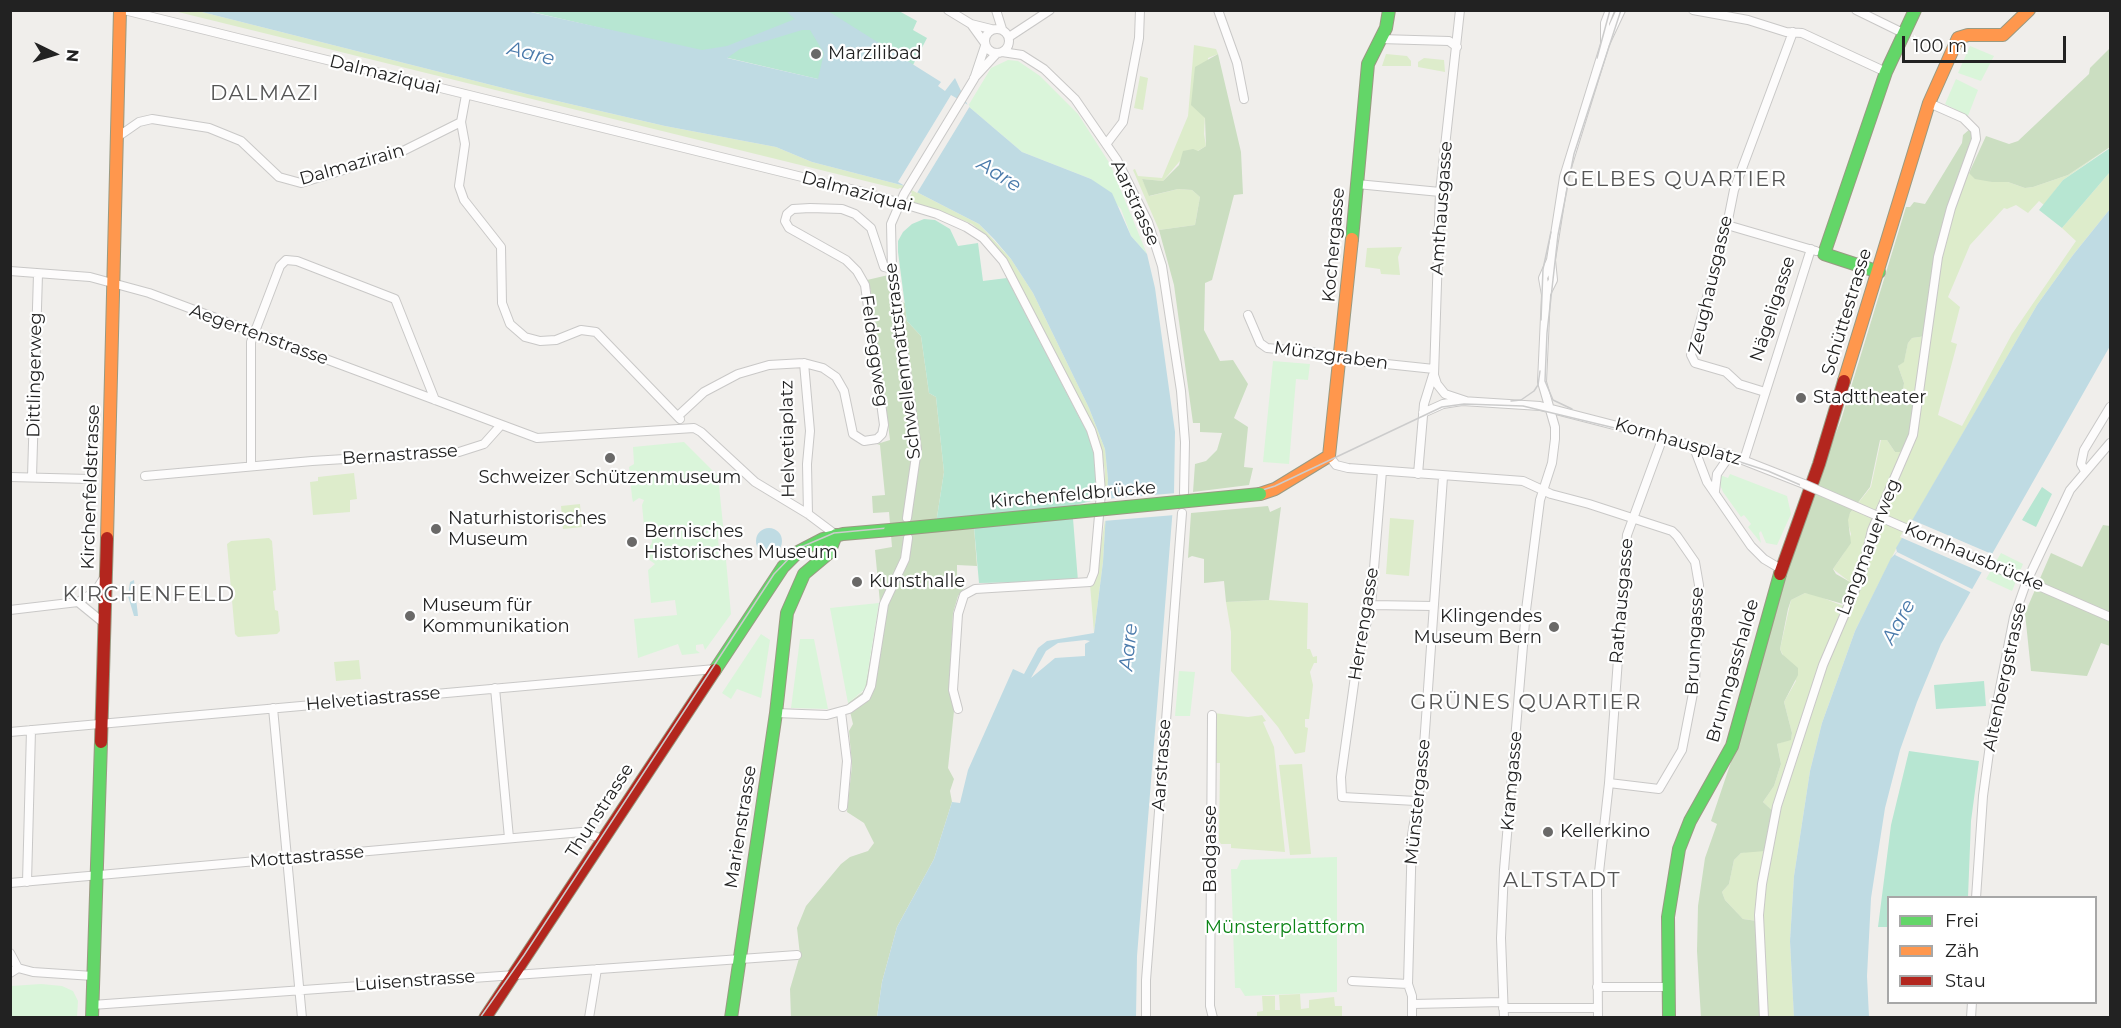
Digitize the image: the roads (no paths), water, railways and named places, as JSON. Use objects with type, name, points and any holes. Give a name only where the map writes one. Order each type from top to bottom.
[{"type":"street","name":"Kirchenfeldstrasse","points":[[92,1011],[107,575],[119,29],[122,10]]},
{"type":"street","name":"Dalmaziquai","points":[[122,10],[856,190],[937,214],[966,227],[983,238],[1003,261],[1091,429],[1101,471],[1092,580],[1086,584],[975,589],[964,595],[958,614],[953,690],[957,709]]},
{"type":"street","points":[[948,10],[971,24],[1002,29]]},
{"type":"street","points":[[974,79],[1008,46],[1009,38],[1002,29],[996,10]]},
{"type":"street","points":[[1009,38],[1050,10]]},
{"type":"street","points":[[1107,143],[1123,122],[1139,38],[1140,10]]},
{"type":"street","points":[[1218,10],[1237,63],[1244,99]]},
{"type":"street","name":"Kochergasse","points":[[1329,456],[1342,347],[1368,64],[1380,39],[1389,10]]},
{"type":"street","name":"Amthausgasse","points":[[1418,474],[1423,413],[1434,369],[1440,192],[1460,10]]},
{"type":"street","points":[[1605,44],[1605,23],[1610,10]]},
{"type":"street","points":[[1605,44],[1622,10]]},
{"type":"street","points":[[1693,10],[1802,33],[1886,72]]},
{"type":"street","points":[[1856,10],[1903,33]]},
{"type":"street","name":"Nägeligasse","points":[[1743,460],[1811,249],[1824,254],[1883,87],[1886,72],[1915,10]]},
{"type":"street","name":"Schüttestrasse","points":[[1781,569],[1819,464],[1929,103],[1945,64],[1960,37],[2004,35],[2029,10]]},
{"type":"street","points":[[971,24],[985,44],[999,53]]},
{"type":"street","points":[[974,79],[985,44],[985,35],[989,28]]},
{"type":"street","name":"Zeughausgasse","points":[[1765,392],[1739,384],[1726,372],[1695,363],[1691,359],[1739,173],[1793,32]]},
{"type":"street","name":"Aarstrasse","points":[[1009,38],[1022,55],[1044,69],[1075,99],[1107,143],[1142,208],[1162,266],[1184,410],[1184,493]]},
{"type":"street","points":[[1380,39],[1449,41],[1457,47]]},
{"type":"street","name":"Kramgasse","points":[[1503,1009],[1501,938],[1504,870],[1526,610],[1543,490],[1554,451],[1555,431],[1542,382],[1546,295],[1553,280],[1551,260],[1564,177],[1605,44]]},
{"type":"street","name":"Aarstrasse","points":[[999,53],[1022,55]]},
{"type":"street","name":"Schwellenmattstrasse","points":[[907,518],[917,449],[889,235],[899,204],[974,79]]},
{"type":"street","points":[[466,95],[461,122],[465,144],[460,190],[467,204],[501,247],[503,258],[502,303],[510,324],[525,337],[540,341],[556,340],[581,330],[596,332],[688,427]]},
{"type":"street","name":"Langmauerweg","points":[[1764,1017],[1760,915],[1762,884],[1777,806],[1823,665],[1861,576],[1872,530],[1913,435],[1938,257],[1951,208],[1976,139],[1975,130],[1963,118],[1929,103]]},
{"type":"street","name":"Dalmazirain","points":[[116,138],[139,122],[150,119],[188,124],[234,137],[248,147],[279,177],[301,183],[399,153],[461,122]]},
{"type":"street","points":[[1357,184],[1440,192]]},
{"type":"street","name":"Feldeggweg","points":[[804,363],[827,370],[839,380],[846,399],[851,428],[856,437],[870,441],[880,437],[884,425],[865,285],[857,271],[846,260],[789,228],[785,221],[789,211],[835,209],[859,216],[875,233],[884,267],[892,269]]},
{"type":"street","points":[[1727,225],[1811,249]]},
{"type":"street","points":[[1824,254],[1879,272]]},
{"type":"street","points":[[251,466],[251,342],[280,266],[289,260],[395,299],[435,400]]},
{"type":"street","name":"Aegertenstrasse","points":[[10,271],[90,277],[149,293],[501,425]]},
{"type":"street","name":"Dittlingerweg","points":[[32,477],[38,274]]},
{"type":"street","name":"Münzgraben","points":[[1248,315],[1260,343],[1265,347],[1320,353],[1339,359],[1434,369]]},
{"type":"street","points":[[678,416],[704,392],[731,377],[769,365],[804,363]]},
{"type":"street","name":"Helvetiaplatz","points":[[804,363],[810,431],[807,464],[808,514]]},
{"type":"street","points":[[1434,369],[1436,382],[1441,390],[1453,398],[1466,401]]},
{"type":"street","points":[[1423,413],[1443,404],[1466,401]]},
{"type":"street","name":"Kornhausplatz","points":[[1466,401],[1549,408],[1730,455],[1804,484]]},
{"type":"street","points":[[2085,471],[2081,464],[2084,450],[2110,406]]},
{"type":"street","points":[[501,425],[542,439],[688,427]]},
{"type":"street","name":"Bernastrasse","points":[[145,476],[251,466],[459,452],[484,444],[501,425]]},
{"type":"street","name":"Helvetiaplatz","points":[[688,427],[702,432],[754,482],[808,514],[836,536]]},
{"type":"street","name":"Rathausgasse","points":[[1597,1013],[1597,890],[1608,783],[1622,578],[1627,535],[1663,437]]},
{"type":"street","name":"Altenbergstrasse","points":[[1976,896],[1983,796],[1993,723],[2011,628],[2026,583],[2070,490],[2110,443]]},
{"type":"street","points":[[1693,445],[1705,478],[1757,552],[1781,569]]},
{"type":"street","points":[[1715,491],[1717,474],[1730,455]]},
{"type":"street","name":"Brunngasse","points":[[1329,456],[1333,463],[1340,467],[1443,477],[1520,480],[1543,490],[1675,533],[1693,559],[1698,576],[1698,648],[1688,728],[1679,759],[1662,787],[1656,789],[1608,783]]},
{"type":"street","name":"Kirchenfeldbrücke","points":[[836,536],[1260,494],[1275,489],[1329,456]]},
{"type":"street","name":"Herrengasse","points":[[1382,471],[1371,605],[1357,662],[1341,777],[1342,797],[1416,801]]},
{"type":"street","points":[[10,477],[89,479]]},
{"type":"street","name":"Münstergasse","points":[[1412,1017],[1413,1004],[1408,984],[1412,835],[1422,774],[1443,477]]},
{"type":"street","name":"Kornhausbrücke","points":[[1804,484],[2110,617]]},
{"type":"street","name":"Aarstrasse","points":[[1146,1017],[1146,980],[1182,513]]},
{"type":"street","name":"Thunstrasse","points":[[485,1017],[772,582],[798,552],[812,544],[836,536]]},
{"type":"street","name":"Marienstrasse","points":[[730,1017],[776,713],[787,613],[794,592],[804,574],[829,553],[836,536]]},
{"type":"street","points":[[776,713],[815,716],[841,712],[859,704],[870,689],[884,604],[905,560],[909,538]]},
{"type":"street","name":"Brunngasshalde","points":[[1669,1017],[1670,898],[1679,849],[1690,821],[1732,746],[1781,569]]},
{"type":"street","points":[[10,610],[78,602],[95,592],[107,575]]},
{"type":"street","points":[[78,602],[105,624]]},
{"type":"street","points":[[1371,605],[1433,606]]},
{"type":"street","name":"Helvetiastrasse","points":[[10,732],[715,669]]},
{"type":"street","points":[[495,688],[509,838]]},
{"type":"street","points":[[273,708],[302,1017]]},
{"type":"street","points":[[841,712],[847,761],[843,807]]},
{"type":"street","name":"Badgasse","points":[[1212,716],[1210,1006],[1213,1017]]},
{"type":"street","points":[[27,882],[31,730]]},
{"type":"street","name":"Mottastrasse","points":[[10,883],[582,832],[603,839]]},
{"type":"street","points":[[10,953],[19,971],[93,976]]},
{"type":"street","name":"Luisenstrasse","points":[[92,1011],[299,989],[797,955]]},
{"type":"street","points":[[590,1017],[597,969]]},
{"type":"street","points":[[1352,981],[1408,984]]},
{"type":"street","points":[[1596,987],[1668,987]]},
{"type":"street","points":[[1413,1004],[1503,1009],[1554,1008],[1597,1013]]},
{"type":"water","name":"Aare","points":[[198,11],[526,11],[702,50],[727,46],[795,19],[786,11],[828,11],[941,82],[938,86],[945,91],[955,78],[968,106],[1022,152],[1091,179],[1112,193],[1131,236],[1147,254],[1155,288],[1175,432],[1174,494],[1137,956],[1136,1017],[877,1017],[882,982],[897,927],[934,859],[952,802],[960,803],[968,770],[1013,669],[1024,674],[1038,648],[1047,641],[1094,633],[1103,562],[1108,479],[1105,449],[1089,408],[1033,293],[1011,259],[979,224],[905,186],[812,162],[776,147],[665,126],[527,94]],"holes":[[[802,30],[810,30],[824,53],[818,79],[727,58],[740,49]],[[1090,641],[1085,644],[1085,656],[1055,658],[1031,678],[1046,651],[1058,643]]]},
{"type":"water","name":"Aare","points":[[2110,209],[2110,346],[1941,644],[1900,750],[1885,808],[1871,898],[1867,976],[1869,1017],[1794,1018],[1790,941],[1794,876],[1810,771],[1822,723],[1855,631],[1891,558],[1897,552],[1896,548],[2037,305]]},
{"type":"water","points":[[769,528],[778,532],[782,541],[778,550],[769,554],[760,550],[756,541],[760,532]]},
{"type":"water","points":[[134,580],[138,616],[134,616],[128,596],[130,582]]},
{"type":"tram line","points":[[1597,58],[1610,10]]},
{"type":"tram line","points":[[1572,409],[1553,400],[1545,381],[1547,333],[1558,235],[1574,154],[1621,10]]},
{"type":"tram line","points":[[1541,320],[1543,269],[1551,232]]},
{"type":"tram line","points":[[1511,401],[1521,400],[1534,391],[1538,385],[1540,371]]},
{"type":"tram line","points":[[480,1018],[524,955],[774,574],[799,548],[834,533],[1250,494],[1275,486],[1442,407],[1464,404],[1523,406],[1694,447],[1768,471],[2110,619]]},
{"type":"place","name":"Marzilibad","points":[[816,54]]},
{"type":"place","name":"Stadttheater","points":[[1801,398]]},
{"type":"place","name":"Schweizer Schützenmuseum","points":[[610,458]]},
{"type":"place","name":"Naturhistorisches Museum","points":[[436,529]]},
{"type":"place","name":"Bernisches Historisches Museum","points":[[632,542]]},
{"type":"place","name":"Kunsthalle","points":[[857,582]]},
{"type":"place","name":"Museum für Kommunikation","points":[[410,616]]},
{"type":"place","name":"Klingendes Museum Bern","points":[[1554,627]]},
{"type":"place","name":"Kellerkino","points":[[1548,832]]},
{"type":"district","name":"DALMAZI","points":[[265,94]]},
{"type":"district","name":"GELBES QUARTIER","points":[[1675,180]]},
{"type":"district","name":"KIRCHENFELD","points":[[149,595]]},
{"type":"district","name":"GRÜNES QUARTIER","points":[[1526,703]]},
{"type":"district","name":"ALTSTADT","points":[[1562,881]]},
{"type":"park label","name":"Münsterplattform","points":[[1285,928]]}]
